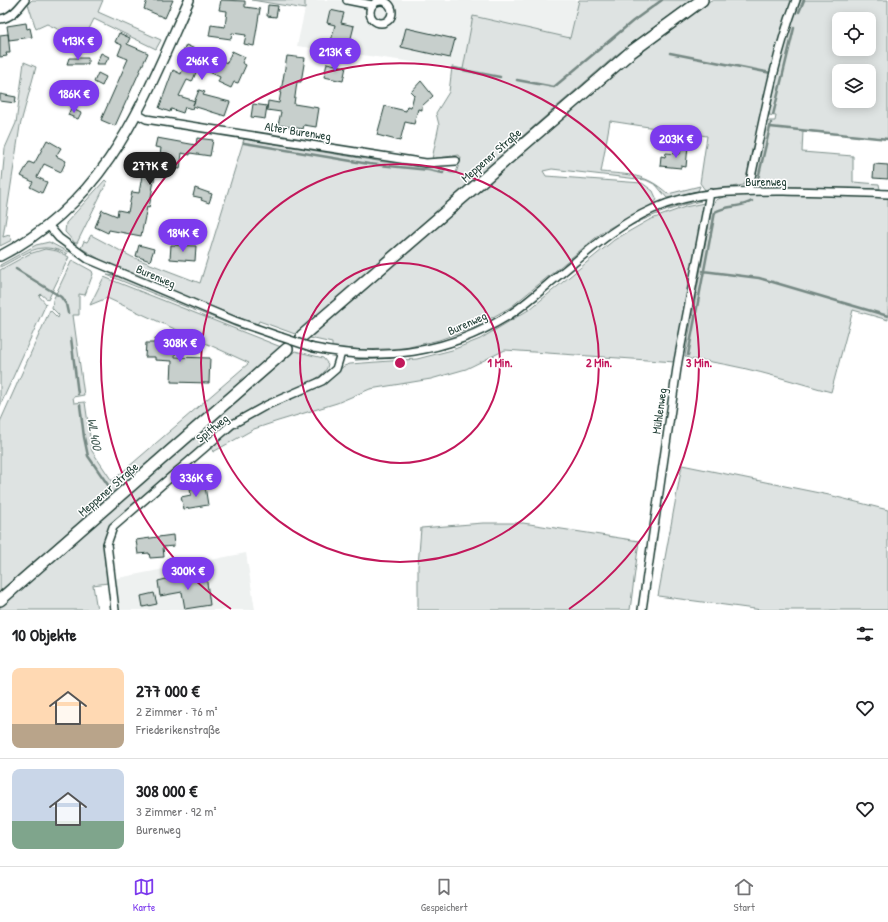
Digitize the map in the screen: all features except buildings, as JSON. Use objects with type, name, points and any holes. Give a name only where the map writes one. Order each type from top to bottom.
[{"type":"main road","name":"Meppener Straße","points":[[302,336],[631,52],[702,0]]},
{"type":"main road","name":"Meppener Straße","points":[[0,600],[287,349]]},
{"type":"street","points":[[0,19],[5,19],[18,10],[26,0]]},
{"type":"street","points":[[0,256],[48,225],[99,175],[118,147],[137,114],[189,0]]},
{"type":"street","points":[[347,0],[372,5],[381,1],[389,2],[392,13],[389,20],[382,23],[372,19],[370,12],[372,5]]},
{"type":"street","points":[[748,191],[789,19],[796,0]]},
{"type":"street","name":"Alter Burenweg","points":[[137,114],[146,118],[426,163],[456,161]]},
{"type":"street","name":"Burenweg","points":[[48,225],[65,242],[88,260],[235,321],[281,338],[314,348],[341,353],[381,355],[418,352],[464,339],[506,317],[618,227],[654,208],[710,193],[748,191],[888,194]]},
{"type":"street","name":"Mühlenweg","points":[[642,610],[678,361],[710,193]]},
{"type":"street","name":"Spittweg","points":[[115,610],[107,544],[113,527],[231,425],[267,405],[322,381],[336,369],[341,353]]},
{"type":"shaded area","points":[[32,0],[103,0],[98,12],[161,40],[156,49],[94,19],[83,41],[47,24],[36,29],[28,4]]},
{"type":"shaded area","points":[[252,0],[305,0],[305,9]]},
{"type":"shaded area","points":[[305,0],[579,0],[570,38],[473,16],[463,69],[297,46],[305,9]]},
{"type":"shaded area","points":[[579,0],[691,0],[615,56],[295,334],[259,321],[257,325],[132,274],[101,260],[81,248],[84,241],[87,242],[91,235],[132,257],[200,283],[244,139],[384,162],[430,165],[451,173],[456,173],[461,158],[459,155],[432,159],[439,125],[436,113],[449,92],[452,67],[463,69],[473,16],[570,38]]},
{"type":"shaded area","points":[[711,0],[794,0],[746,184],[705,190],[700,183],[707,136],[610,121],[601,172],[637,176],[652,182],[660,187],[668,194],[700,186],[698,191],[667,198],[656,185],[646,180],[552,169],[543,171],[546,176],[642,183],[653,191],[657,200],[651,205],[604,231],[511,307],[475,327],[439,340],[405,348],[363,350],[332,347],[332,343],[310,338],[640,51]]},
{"type":"shaded area","points":[[799,0],[888,0],[888,139],[803,131],[802,152],[853,156],[853,182],[879,184],[880,189],[758,186],[754,184],[755,171],[766,123],[769,121],[775,121],[776,116],[769,115],[778,71]]},
{"type":"shaded area","points":[[24,62],[36,67],[20,126],[3,237],[9,235],[12,240],[0,246],[0,182],[2,180],[5,148],[16,123]]},
{"type":"shaded area","points":[[105,180],[107,182],[77,243],[75,243],[65,232],[66,223]]},
{"type":"shaded area","points":[[784,194],[888,197],[888,320],[853,310],[831,392],[761,372],[726,364],[690,359],[685,356],[712,207],[716,200],[728,195]]},
{"type":"shaded area","points":[[698,200],[701,201],[666,211],[633,225],[612,237],[585,257],[533,302],[488,332],[452,347],[433,352],[394,358],[355,360],[424,353],[442,348],[502,322],[612,235],[654,213]]},
{"type":"shaded area","points":[[704,203],[706,205],[675,362],[505,350],[466,369],[431,379],[370,389],[337,403],[254,429],[213,452],[212,449],[215,444],[244,421],[258,413],[320,386],[344,366],[350,364],[417,359],[452,350],[480,339],[530,309],[614,240],[649,220],[685,207]]},
{"type":"shaded area","points":[[49,242],[68,252],[67,254],[48,248],[40,248],[32,250],[0,267],[0,265],[36,245]]},
{"type":"shaded area","points":[[45,249],[57,251],[69,257],[48,300],[41,294],[39,296],[46,304],[0,406],[0,270],[29,254]]},
{"type":"shaded area","points":[[72,260],[92,271],[93,274],[85,295],[79,294],[79,315],[73,315],[84,395],[73,397],[74,403],[85,402],[92,451],[112,481],[249,363],[107,298],[90,305],[104,277],[281,347],[0,591],[0,422],[50,310],[58,318],[59,315],[52,308],[53,300]]},
{"type":"shaded area","points":[[107,275],[117,276],[245,329],[244,330]]},
{"type":"shaded area","points":[[295,351],[323,358],[328,364],[325,371],[309,383],[264,402],[237,419],[182,462],[111,524],[104,546],[108,583],[93,585],[97,610],[0,610],[0,607]]},
{"type":"shaded area","points":[[682,465],[829,495],[888,510],[888,610],[762,610],[658,596]]},
{"type":"shaded area","points":[[483,523],[523,523],[639,541],[630,610],[418,610],[418,566],[421,528]]},
{"type":"shaded area","points":[[246,553],[255,610],[118,610],[113,579]]},
{"type":"waterway","points":[[517,80],[554,87],[633,21],[662,0]]},
{"type":"waterway","points":[[799,12],[804,0]]},
{"type":"waterway","points":[[773,115],[794,28]]},
{"type":"waterway","points":[[670,53],[771,73]]},
{"type":"waterway","points":[[452,68],[500,77]]},
{"type":"waterway","points":[[757,183],[771,123]]},
{"type":"waterway","points":[[770,127],[888,139]]},
{"type":"waterway","points":[[244,143],[369,164],[429,170],[443,173]]},
{"type":"waterway","points":[[688,355],[715,212],[724,208],[743,205],[752,201]]},
{"type":"waterway","points":[[16,269],[61,297],[66,304],[68,313]]},
{"type":"waterway","points":[[703,271],[759,278],[888,316]]},
{"type":"waterway","name":"WL 400","points":[[71,338],[78,394]]},
{"type":"waterway","name":"WL 400","points":[[80,405],[88,456],[108,485]]}]
